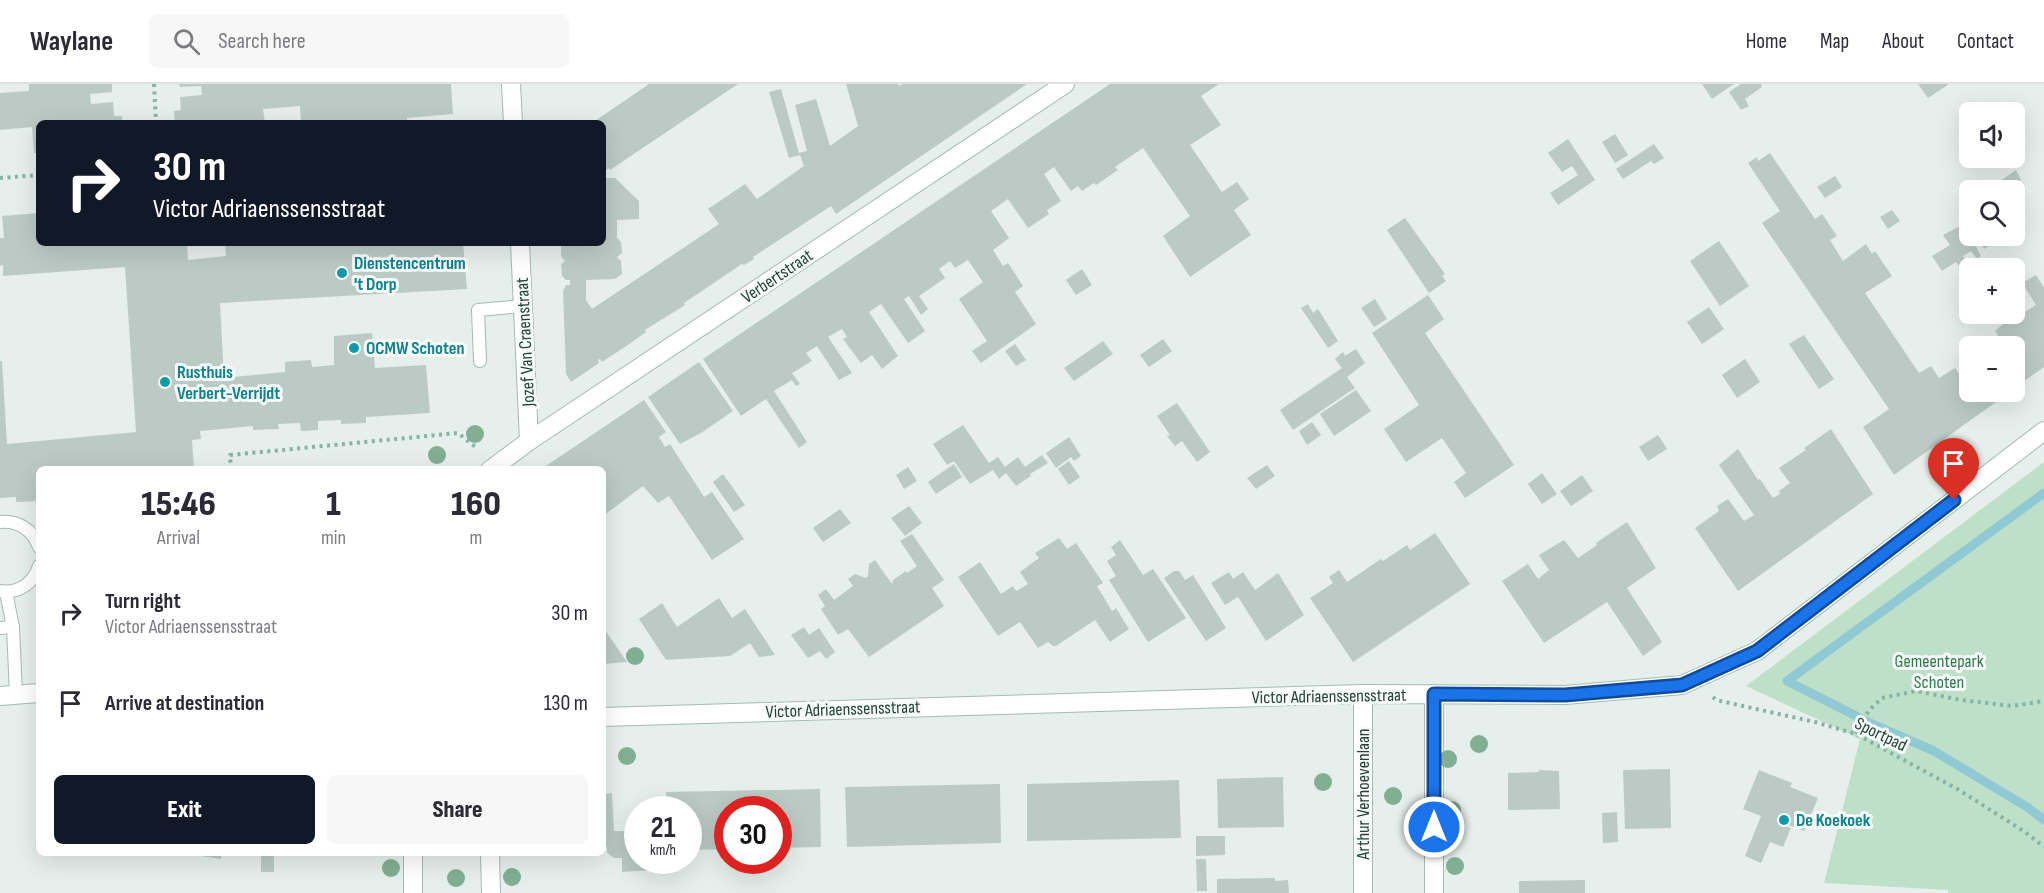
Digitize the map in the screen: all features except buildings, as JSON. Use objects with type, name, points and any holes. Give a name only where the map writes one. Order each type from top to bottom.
[{"type":"street","points":[[511,84],[513,120]]},
{"type":"street","name":"Verbertstraat","points":[[494,466],[1065,84]]},
{"type":"street","name":"Jozef Van Craenstraat","points":[[520,246],[529,441]]},
{"type":"street","name":"Victor Adriaenssensstraat","points":[[606,717],[1363,694],[1565,695],[1682,685],[1757,651],[2044,431]]},
{"type":"street","points":[[8,696],[36,694]]},
{"type":"street","name":"Arthur Verhoevenlaan","points":[[1363,694],[1363,893]]},
{"type":"street","points":[[1434,694],[1434,893]]},
{"type":"street","points":[[413,856],[413,893]]},
{"type":"street","points":[[490,856],[491,893]]},
{"type":"lane","points":[[480,362],[478,310],[523,306]]},
{"type":"lane","points":[[0,522],[18,524],[36,539]]},
{"type":"lane","points":[[8,696],[3,592],[20,589],[30,582],[36,571]]},
{"type":"path","points":[[154,84],[156,120]]},
{"type":"path","points":[[0,178],[36,175]]},
{"type":"path","points":[[231,466],[230,455],[458,433],[492,466]]},
{"type":"path","name":"Sportpad","points":[[1693,681],[1716,700],[1857,733],[1959,790],[2025,832],[2044,847]]},
{"type":"path","points":[[1857,733],[1869,710],[1882,698],[1916,691],[1961,700],[2012,706],[2044,700]]},
{"type":"green space","name":"Gemeentepark Schoten","points":[[2044,462],[2044,893],[1948,893],[1948,890],[1824,883],[1860,739],[1746,686]]},
{"type":"waterway","points":[[2044,493],[1787,681],[1872,724],[1934,751],[2027,807],[2044,820]]},
{"type":"place","name":"Dienstencentrum 't Dorp","points":[[342,273]]},
{"type":"place","name":"OCMW Schoten","points":[[354,348]]},
{"type":"place","name":"Rusthuis Verbert-Verrijdt","points":[[165,382]]},
{"type":"place","name":"De Koekoek","points":[[1784,820]]},
{"type":"route","points":[[1434,827],[1434,694],[1565,695],[1682,685],[1693,681],[1757,651],[1954,500]]}]
